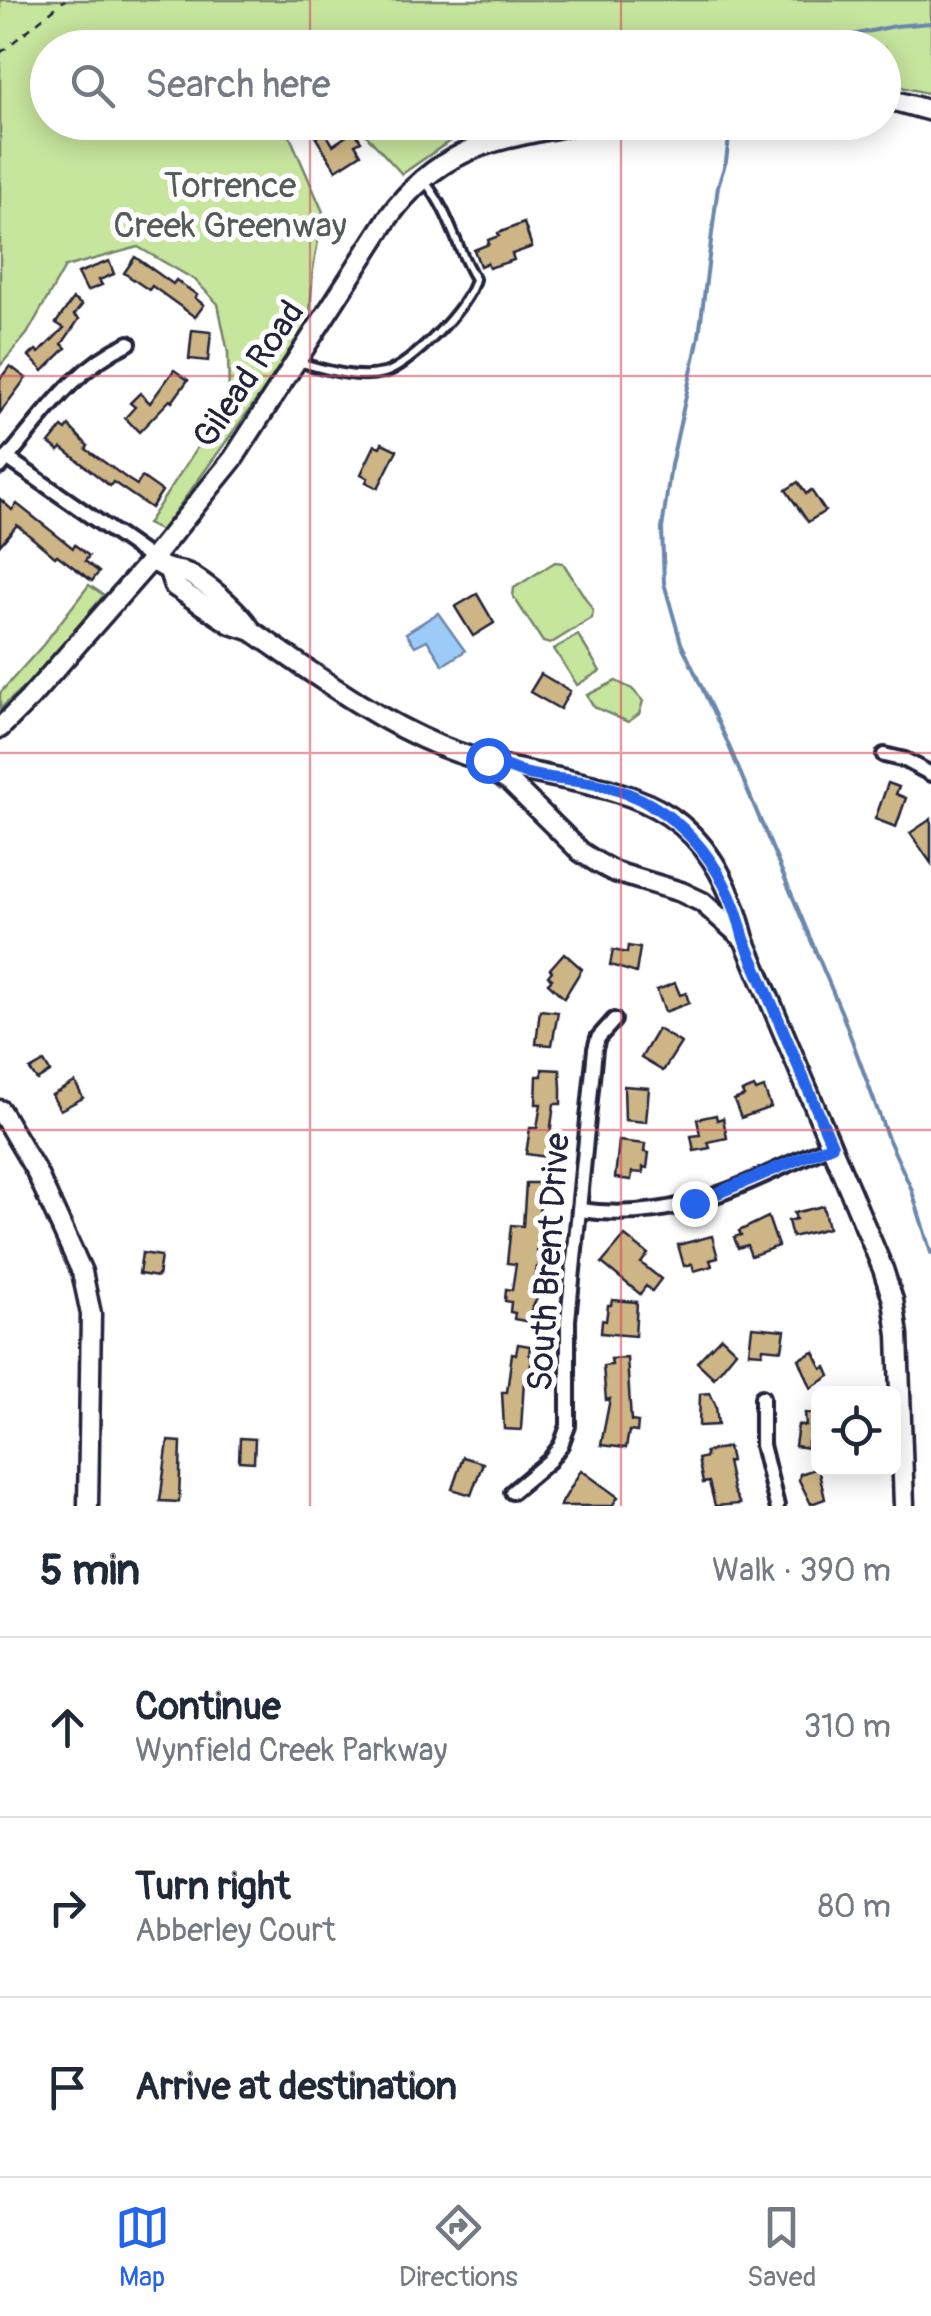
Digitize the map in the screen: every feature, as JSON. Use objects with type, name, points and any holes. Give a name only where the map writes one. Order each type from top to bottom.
[{"type":"street","points":[[901,103],[931,111]]},
{"type":"street","name":"Gilead Road","points":[[0,728],[152,559],[232,459],[388,218],[422,178],[451,158],[509,140]]},
{"type":"street","points":[[129,343],[85,368],[4,462],[169,571],[174,586],[231,624],[252,632],[384,720],[470,758],[510,782],[581,852],[598,863],[702,902],[744,939]]},
{"type":"street","points":[[884,755],[905,760],[931,774]]},
{"type":"street","points":[[470,758],[488,760],[526,774],[601,785],[634,795],[684,828],[707,852],[737,911],[744,939],[883,1269],[898,1335],[904,1506]]},
{"type":"street","name":"South Brent Drive","points":[[512,1492],[548,1462],[566,1433],[568,1320],[595,1049],[614,1020]]},
{"type":"street","points":[[0,1110],[36,1171],[82,1272],[91,1314],[88,1506]]},
{"type":"street","points":[[579,1210],[628,1214],[680,1208],[832,1145]]},
{"type":"street","points":[[762,1396],[762,1445],[778,1506]]},
{"type":"lane","points":[[297,362],[339,374],[386,373],[456,316],[475,280],[464,262],[442,202],[422,178]]},
{"type":"path","points":[[0,53],[65,0]]},
{"type":"green space","name":"Torrence Creek Greenway","points":[[0,0],[931,0],[931,94],[901,87],[901,30],[30,30],[30,140],[291,140],[323,212],[309,328],[161,531],[147,524],[229,399],[228,353],[218,304],[195,280],[138,247],[65,267],[27,334],[0,366]]},
{"type":"green space","points":[[371,140],[451,140],[402,174]]},
{"type":"green space","points":[[555,562],[563,563],[593,610],[592,618],[550,644],[543,642],[513,596],[514,588]]},
{"type":"green space","points":[[89,585],[104,595],[31,681],[0,709],[0,693]]},
{"type":"green space","points":[[578,635],[600,671],[577,685],[554,649]]},
{"type":"green space","points":[[616,681],[632,689],[643,701],[639,714],[628,722],[594,707],[587,695]]},
{"type":"water","points":[[438,613],[465,651],[443,665],[427,640],[415,646],[406,633]]},
{"type":"building","points":[[317,140],[330,140],[333,145],[340,140],[360,140],[355,144],[361,154],[336,170]]},
{"type":"building","points":[[524,223],[532,247],[512,254],[514,260],[489,268],[487,263],[480,266],[474,250],[489,244],[488,240],[499,236],[498,233]]},
{"type":"building","points":[[135,257],[173,284],[176,280],[197,295],[195,298],[204,305],[195,317],[152,286],[149,290],[124,273]]},
{"type":"building","points":[[109,261],[114,274],[87,291],[78,273]]},
{"type":"building","points":[[73,299],[82,305],[74,315],[79,319],[62,344],[66,348],[43,371],[29,356],[36,350],[39,353],[64,328],[56,323]]},
{"type":"building","points":[[192,330],[211,332],[208,361],[189,359]]},
{"type":"building","points":[[10,366],[26,378],[0,413],[0,379]]},
{"type":"building","points":[[174,370],[188,380],[172,402],[139,432],[125,418],[135,407],[130,403],[140,393],[150,403]]},
{"type":"building","points":[[69,426],[88,446],[86,449],[129,480],[137,485],[142,477],[162,491],[151,508],[113,482],[110,486],[62,448],[59,451],[49,443],[62,427],[66,430]]},
{"type":"building","points":[[382,443],[397,450],[378,488],[361,474],[375,445],[380,447]]},
{"type":"building","points":[[798,482],[806,494],[811,490],[825,511],[808,522],[786,490]]},
{"type":"building","points":[[0,499],[12,510],[17,504],[89,556],[85,561],[99,572],[92,581],[17,525],[0,545]]},
{"type":"building","points":[[477,594],[494,623],[473,636],[455,607]]},
{"type":"building","points":[[541,674],[570,691],[560,709],[530,692]]},
{"type":"building","points":[[888,783],[899,787],[896,794],[906,798],[896,827],[875,819]]},
{"type":"building","points":[[931,819],[931,863],[910,833]]},
{"type":"building","points":[[628,946],[640,948],[636,973],[610,965],[613,950],[627,953]]},
{"type":"building","points":[[564,953],[582,969],[564,998],[548,983],[552,979],[548,976]]},
{"type":"building","points":[[675,983],[680,995],[686,993],[689,1003],[665,1012],[657,990]]},
{"type":"building","points":[[540,1010],[558,1012],[552,1045],[536,1044]]},
{"type":"building","points":[[658,1029],[681,1043],[663,1071],[641,1058]]},
{"type":"building","points":[[44,1062],[50,1072],[37,1080],[30,1070]]},
{"type":"building","points":[[542,1069],[560,1070],[561,1104],[554,1104],[547,1157],[526,1154],[530,1128],[537,1128],[541,1104],[536,1104],[537,1076],[542,1076]]},
{"type":"building","points":[[75,1082],[83,1098],[60,1110],[52,1095]]},
{"type":"building","points":[[624,1086],[649,1088],[646,1122],[625,1120]]},
{"type":"building","points":[[754,1087],[756,1091],[764,1088],[771,1107],[741,1118],[734,1100]]},
{"type":"building","points":[[716,1115],[717,1120],[723,1118],[727,1138],[708,1142],[710,1148],[694,1151],[691,1136],[700,1135],[697,1119]]},
{"type":"building","points":[[619,1141],[645,1144],[644,1152],[649,1153],[647,1168],[643,1167],[643,1173],[632,1172],[631,1180],[615,1178]]},
{"type":"building","points":[[526,1183],[541,1183],[537,1251],[548,1252],[546,1268],[537,1267],[534,1286],[543,1287],[530,1322],[514,1319],[511,1302],[505,1301],[506,1289],[512,1290],[516,1264],[507,1263],[511,1225],[523,1226]]},
{"type":"building","points":[[823,1206],[828,1228],[792,1237],[788,1221],[796,1219],[794,1213]]},
{"type":"building","points":[[768,1217],[778,1246],[751,1256],[747,1245],[738,1248],[734,1237],[741,1235],[739,1231]]},
{"type":"building","points":[[625,1236],[648,1254],[641,1263],[661,1279],[652,1291],[646,1286],[640,1294],[602,1263]]},
{"type":"building","points":[[712,1236],[718,1258],[710,1260],[712,1266],[694,1271],[692,1264],[684,1266],[678,1245]]},
{"type":"building","points":[[142,1253],[161,1256],[158,1277],[139,1274]]},
{"type":"building","points":[[612,1300],[637,1302],[635,1336],[601,1333],[602,1320],[606,1321]]},
{"type":"building","points":[[752,1327],[785,1330],[782,1350],[763,1348],[762,1353],[749,1352]]},
{"type":"building","points":[[721,1337],[736,1351],[714,1378],[697,1362]]},
{"type":"building","points":[[518,1344],[530,1346],[532,1356],[529,1381],[524,1380],[521,1430],[504,1429],[502,1392],[507,1392],[512,1353],[516,1354]]},
{"type":"building","points":[[814,1352],[830,1376],[811,1388],[799,1359]]},
{"type":"building","points":[[627,1358],[631,1421],[638,1422],[637,1432],[629,1431],[626,1448],[601,1445],[610,1399],[606,1400],[603,1366],[612,1365],[611,1359]]},
{"type":"building","points":[[710,1393],[718,1425],[699,1426],[700,1394]]},
{"type":"building","points":[[805,1413],[811,1413],[811,1442],[808,1448],[795,1446],[798,1425],[806,1426]]},
{"type":"building","points":[[240,1438],[255,1439],[254,1462],[239,1461]]},
{"type":"building","points":[[168,1441],[181,1442],[179,1502],[160,1501]]},
{"type":"building","points":[[728,1447],[731,1461],[727,1462],[740,1504],[715,1506],[709,1482],[703,1483],[698,1459],[706,1457],[705,1452]]},
{"type":"building","points":[[463,1457],[483,1463],[471,1495],[452,1489]]},
{"type":"building","points":[[581,1470],[618,1497],[612,1506],[560,1506]]},
{"type":"building","points":[[811,1470],[811,1476],[820,1476],[825,1499],[811,1504],[799,1480],[800,1474]]},
{"type":"waterway","points":[[876,30],[931,23]]},
{"type":"waterway","points":[[729,140],[718,186],[699,336],[671,465],[662,529],[664,583],[681,643],[726,739],[843,1016],[887,1136],[911,1188],[931,1253]]},
{"type":"route","points":[[488,760],[526,774],[601,785],[634,795],[658,808],[707,852],[737,911],[744,939],[832,1145],[694,1203]]}]
